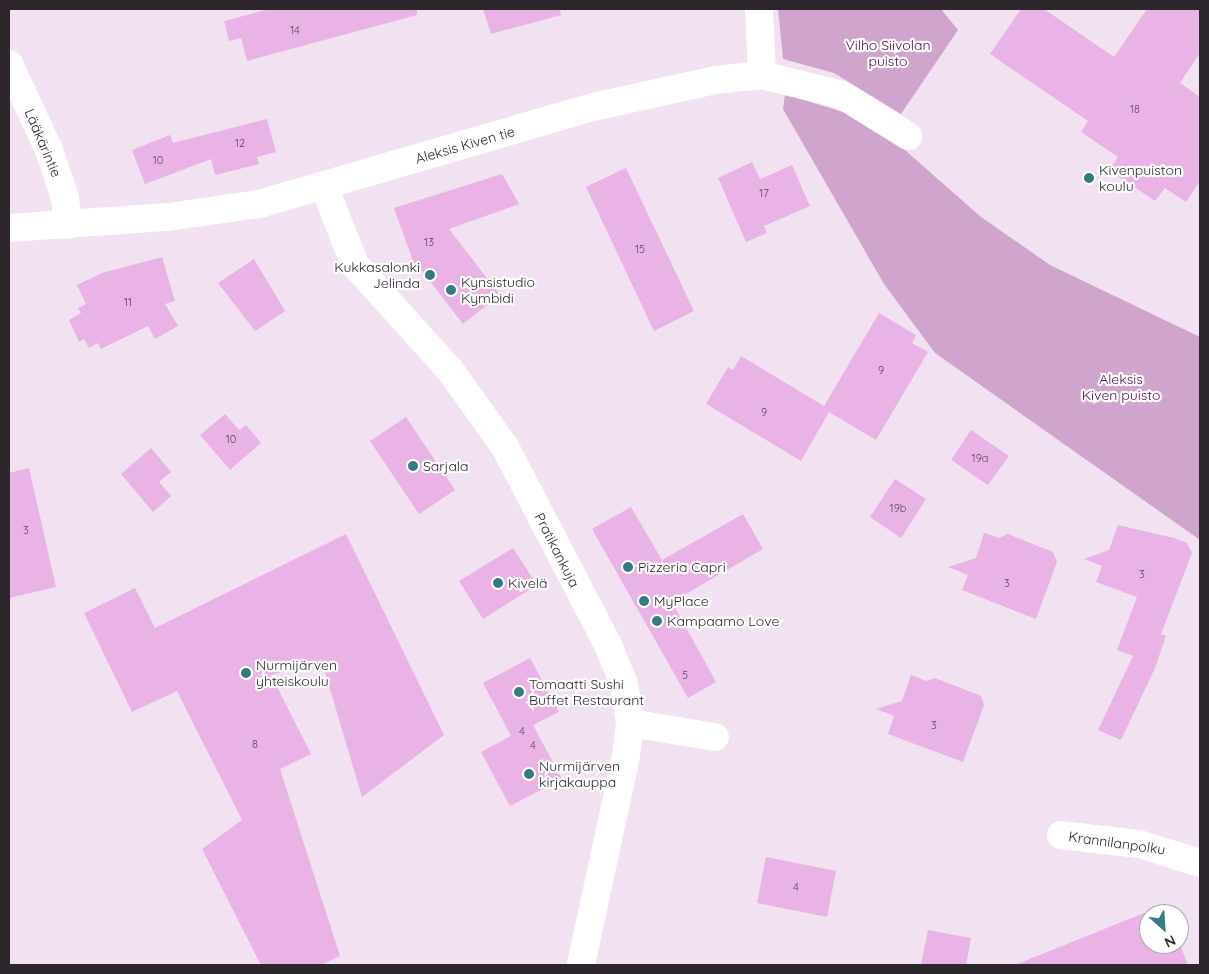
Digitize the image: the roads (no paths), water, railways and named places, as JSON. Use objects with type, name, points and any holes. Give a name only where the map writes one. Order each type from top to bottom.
[{"type":"street","points":[[759,9],[762,75]]},
{"type":"street","name":"Lääkärintie","points":[[9,64],[49,150],[65,198],[68,225]]},
{"type":"street","name":"Aleksis Kiven tie","points":[[9,228],[68,225],[259,204],[593,107],[716,80],[762,75],[842,95],[908,136]]},
{"type":"street","name":"Pratikankuja","points":[[324,186],[356,266],[450,370],[505,447],[608,645],[624,684],[630,723],[581,965]]},
{"type":"street","points":[[630,723],[715,736]]},
{"type":"street","name":"Krannilanpolku","points":[[1061,835],[1139,844],[1200,863]]},
{"type":"place","name":"Kivenpuiston koulu","points":[[1089,178]]},
{"type":"place","name":"Kukkasalonki Jelinda","points":[[430,275]]},
{"type":"place","name":"Kynsistudio Kymbidi","points":[[451,290]]},
{"type":"place","name":"Sarjala","points":[[413,466]]},
{"type":"place","name":"Pizzeria Capri","points":[[628,567]]},
{"type":"place","name":"Kivelä","points":[[498,583]]},
{"type":"place","name":"MyPlace","points":[[644,601]]},
{"type":"place","name":"Kampaamo Love","points":[[657,621]]},
{"type":"place","name":"Nurmijärven yhteiskoulu","points":[[246,673]]},
{"type":"place","name":"Tomaatti Sushi Buffet Restaurant","points":[[519,692]]},
{"type":"place","name":"Nurmijärven kirjakauppa","points":[[529,774]]},
{"type":"park label","name":"Vilho Siivolan puisto","points":[[888,54]]},
{"type":"park label","name":"Aleksis Kiven puisto","points":[[1121,388]]}]
